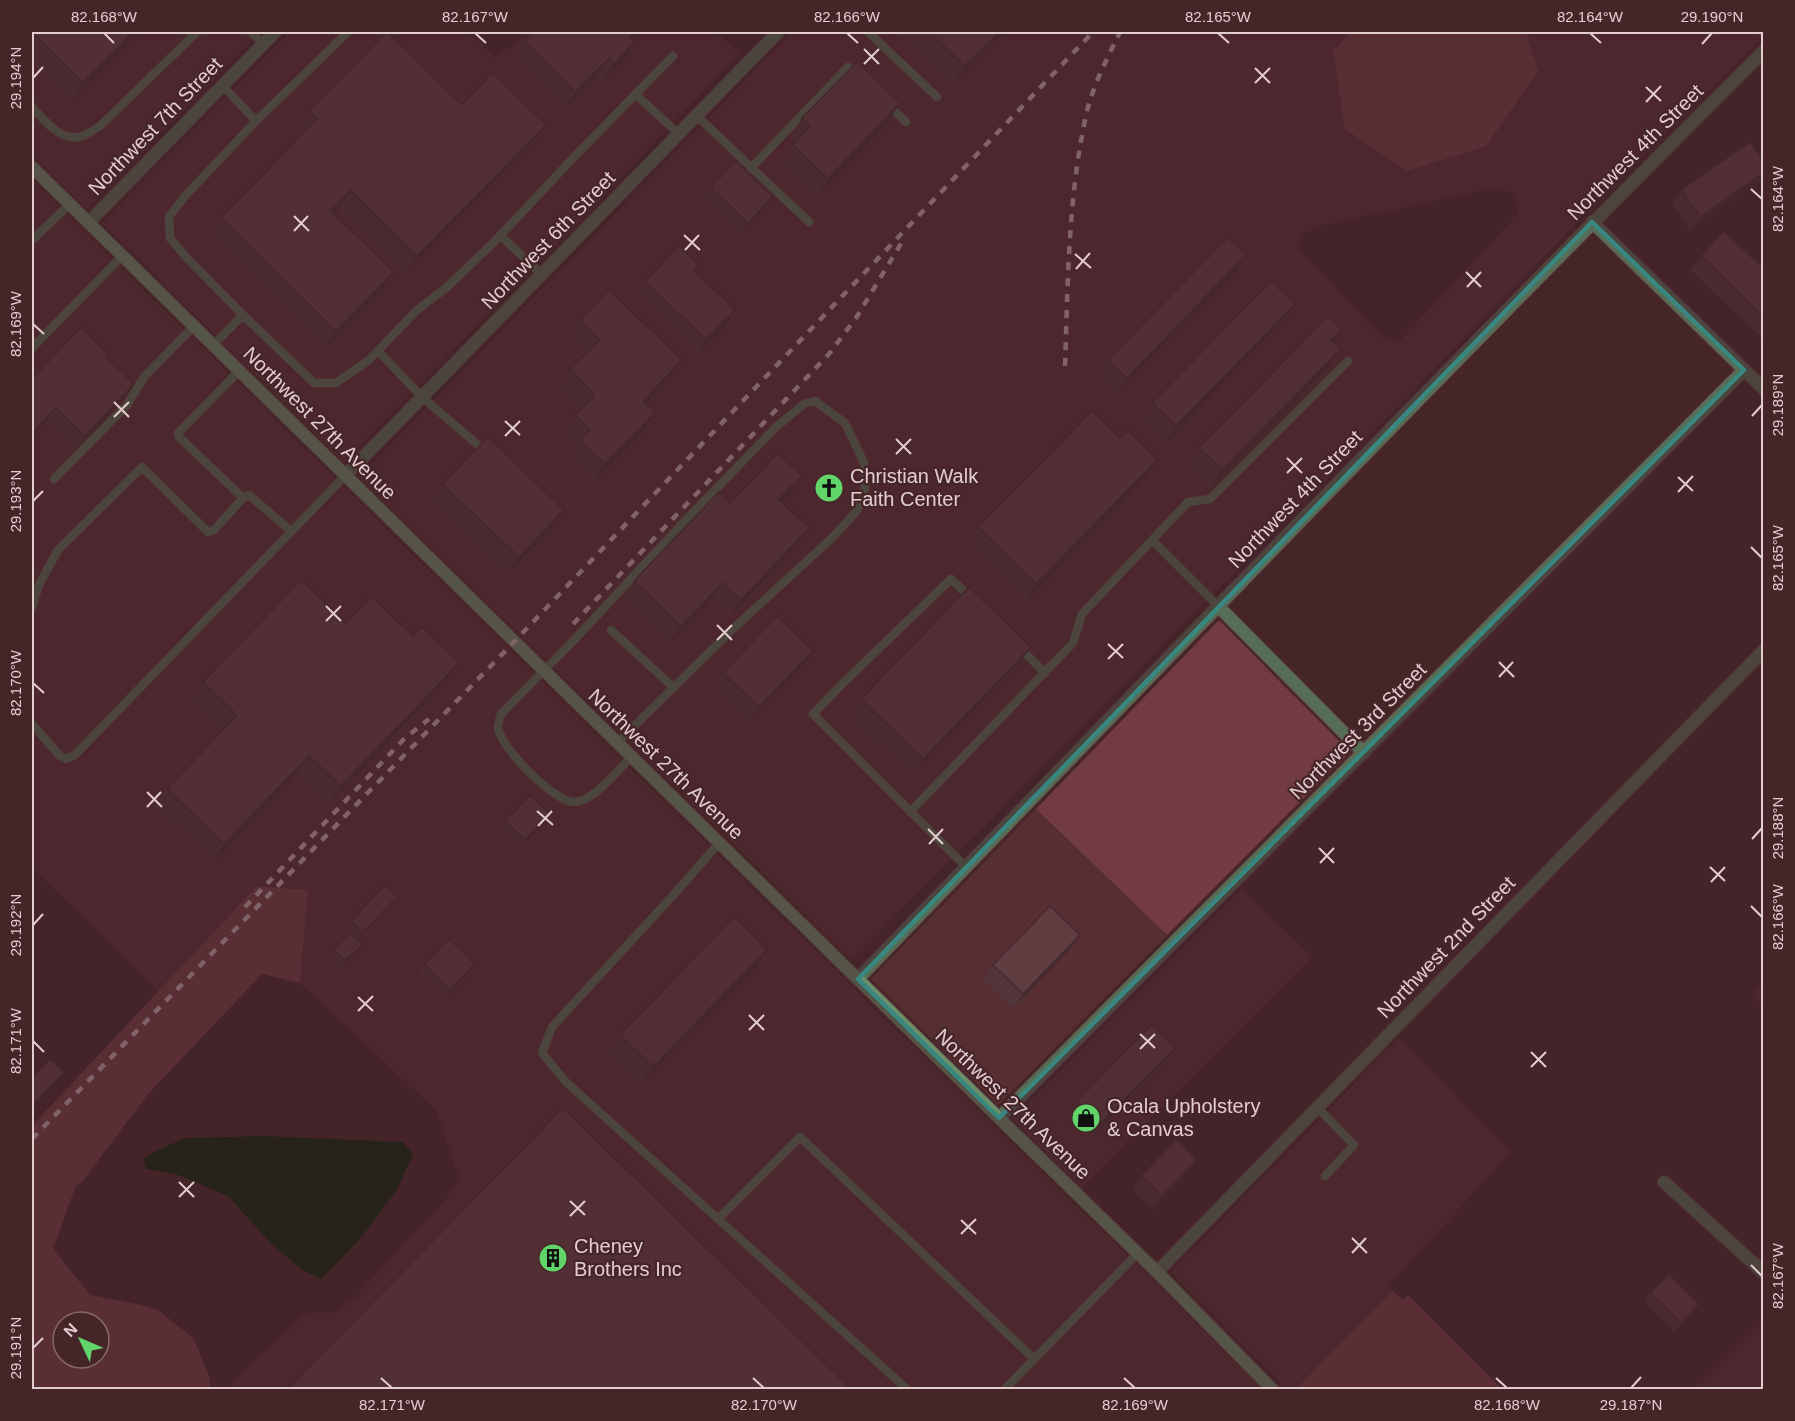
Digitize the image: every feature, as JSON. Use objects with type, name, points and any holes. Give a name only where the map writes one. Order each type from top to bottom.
[{"type":"main road","name":"Northwest 27th Avenue","points":[[32,167],[1138,1253],[1273,1389]]},
{"type":"street","name":"Northwest 7th Street","points":[[88,222],[275,32]]},
{"type":"street","name":"Northwest 6th Street","points":[[345,476],[778,32]]},
{"type":"street","name":"Northwest 4th Street","points":[[858,979],[1592,222],[1764,51]]},
{"type":"street","points":[[1592,222],[1764,388]]},
{"type":"street","name":"Northwest 3rd Street","points":[[999,1118],[1744,370]]},
{"type":"street","points":[[1218,606],[1364,753]]},
{"type":"street","name":"Northwest 2nd Street","points":[[1157,1272],[1764,650]]},
{"type":"street","points":[[1664,1182],[1764,1273]]},
{"type":"lane","points":[[32,107],[48,124],[66,136],[78,137],[90,132],[100,126],[197,32]]},
{"type":"lane","points":[[251,32],[263,44]]},
{"type":"lane","points":[[348,32],[256,121],[185,196],[169,217],[170,238],[185,256],[314,383],[336,383],[369,360],[417,310],[446,288],[500,235],[674,56]]},
{"type":"lane","points":[[868,32],[937,97]]},
{"type":"lane","points":[[752,168],[848,67],[865,82]]},
{"type":"lane","points":[[222,85],[256,121]]},
{"type":"lane","points":[[635,94],[679,134]]},
{"type":"lane","points":[[881,98],[906,122]]},
{"type":"lane","points":[[696,115],[809,222]]},
{"type":"lane","points":[[32,240],[70,204]]},
{"type":"lane","points":[[500,235],[541,274]]},
{"type":"lane","points":[[32,348],[122,256]]},
{"type":"lane","points":[[213,345],[243,315]]},
{"type":"lane","points":[[54,479],[127,405],[144,377],[194,326]]},
{"type":"lane","points":[[378,351],[422,397],[497,460]]},
{"type":"lane","points":[[910,812],[1073,643],[1082,614],[1188,502],[1210,499],[1348,361]]},
{"type":"lane","points":[[239,371],[178,433],[178,436],[243,498]]},
{"type":"lane","points":[[618,743],[736,626],[832,538],[857,510],[865,488],[864,463],[845,423],[815,401],[804,404],[776,427],[501,714],[498,727],[503,742],[520,764],[562,799],[575,802],[592,796],[631,757]]},
{"type":"lane","points":[[32,607],[39,585],[57,550],[142,467],[208,532],[214,530],[243,498],[249,495],[291,531]]},
{"type":"lane","points":[[32,724],[59,755],[66,759],[75,755],[345,476]]},
{"type":"lane","points":[[1152,540],[1218,606]]},
{"type":"lane","points":[[966,867],[813,714],[951,579],[975,603]]},
{"type":"lane","points":[[611,630],[674,688]]},
{"type":"lane","points":[[1014,642],[1045,673]]},
{"type":"lane","points":[[719,843],[552,1027],[542,1053],[566,1082],[908,1389]]},
{"type":"lane","points":[[1317,1107],[1354,1145],[1325,1176]]},
{"type":"lane","points":[[718,1219],[800,1137],[1034,1359]]},
{"type":"lane","points":[[1004,1389],[1138,1253]]},
{"type":"highlighted area","points":[[1592,222],[1744,370],[999,1118],[858,979]]},
{"type":"shaded area","points":[[32,32],[260,32],[87,209],[32,155]]},
{"type":"shaded area","points":[[289,32],[468,32],[494,57],[511,47],[523,32],[716,32],[739,53],[601,199],[344,462],[102,223]]},
{"type":"shaded area","points":[[792,32],[1352,32],[1333,51],[1538,71],[1526,32],[1763,32],[1763,36],[852,960],[359,477]],"holes":[[[1493,188],[1514,193],[1519,213],[1397,344],[1383,337],[1297,247],[1304,233],[1323,225]]]},
{"type":"shaded area","points":[[1352,32],[1526,32],[1538,71],[1486,146],[1407,171],[1345,129],[1333,51]]},
{"type":"shaded area","points":[[32,180],[1151,1278],[1261,1389],[225,1389],[305,1313],[335,1313],[356,1297],[444,1202],[459,1178],[437,1111],[300,983],[308,890],[257,886],[159,991],[32,867]]},
{"type":"shaded area","points":[[1219,620],[1350,752],[1167,935],[1036,809]]},
{"type":"shaded area","points":[[1036,809],[1167,935],[998,1105],[871,979]]},
{"type":"shaded area","points":[[257,886],[308,890],[300,983],[262,974],[148,1094],[81,1183],[76,1185],[53,1249],[90,1295],[158,1310],[194,1339],[209,1377],[211,1389],[32,1389],[32,1126]]},
{"type":"shaded area","points":[[1242,889],[1312,957],[1082,1187],[1012,1119]]},
{"type":"shaded area","points":[[1763,983],[1763,1007],[1751,995]]},
{"type":"shaded area","points":[[1399,1038],[1511,1152],[1388,1286],[1393,1291],[1296,1389],[1286,1389],[1171,1272]]},
{"type":"shaded area","points":[[264,1136],[403,1142],[413,1154],[397,1190],[361,1238],[321,1279],[304,1271],[271,1244],[228,1196],[178,1175],[146,1169],[143,1159],[155,1151],[186,1138]]},
{"type":"shaded area","points":[[1393,1291],[1403,1300],[1408,1295],[1502,1389],[1296,1389]]},
{"type":"shaded area","points":[[1763,1321],[1763,1389],[1695,1389]]},
{"type":"building","points":[[32,32],[133,32],[83,83]]},
{"type":"building","points":[[387,32],[462,105],[493,73],[546,125],[417,256],[351,190],[331,211],[394,272],[336,331],[221,218],[317,119],[309,111]]},
{"type":"building","points":[[532,32],[635,32],[630,37],[635,42],[614,64],[609,58],[575,92],[524,40]]},
{"type":"building","points":[[929,32],[999,32],[965,66]]},
{"type":"building","points":[[857,62],[900,103],[828,179],[793,145],[810,126],[802,118]]},
{"type":"building","points":[[1750,142],[1764,162],[1764,172],[1700,217],[1681,190]]},
{"type":"building","points":[[736,161],[773,197],[748,223],[711,187]]},
{"type":"building","points":[[1724,231],[1764,269],[1764,317],[1701,256]]},
{"type":"building","points":[[1228,237],[1246,255],[1127,378],[1108,360]]},
{"type":"building","points":[[679,246],[698,265],[694,270],[735,310],[706,340],[645,281]]},
{"type":"building","points":[[1271,281],[1295,304],[1176,426],[1152,403]]},
{"type":"building","points":[[609,290],[682,360],[643,401],[655,413],[605,464],[580,440],[590,430],[575,415],[595,395],[570,369],[600,340],[580,321]]},
{"type":"building","points":[[1328,316],[1342,330],[1331,340],[1341,349],[1222,470],[1199,448]]},
{"type":"building","points":[[81,327],[108,354],[106,357],[134,384],[85,436],[56,408],[34,431],[32,429],[32,379]]},
{"type":"building","points":[[1092,411],[1120,439],[1128,431],[1157,460],[1036,584],[978,527]]},
{"type":"building","points":[[488,437],[564,510],[519,557],[442,484]]},
{"type":"building","points":[[778,453],[802,476],[779,499],[809,528],[741,600],[723,583],[681,626],[634,581],[719,492],[730,503]]},
{"type":"building","points":[[301,580],[346,623],[371,596],[413,636],[422,627],[459,663],[341,786],[309,756],[224,844],[167,789],[237,715],[203,682]]},
{"type":"building","points":[[969,587],[1031,647],[923,759],[861,699]]},
{"type":"building","points":[[777,616],[813,651],[759,707],[723,673]]},
{"type":"building","points":[[530,795],[550,814],[525,840],[505,821]]},
{"type":"building","points":[[385,885],[397,897],[363,932],[351,921]]},
{"type":"building","points":[[1050,906],[1080,935],[1023,994],[993,965]]},
{"type":"building","points":[[734,917],[767,950],[653,1067],[620,1035]]},
{"type":"building","points":[[350,933],[362,945],[345,961],[333,950]]},
{"type":"building","points":[[449,939],[475,964],[450,990],[424,965]]},
{"type":"building","points":[[1151,1025],[1175,1048],[1100,1124],[1077,1101]]},
{"type":"building","points":[[50,1059],[64,1072],[32,1106],[32,1078]]},
{"type":"building","name":"Cheney Brothers Inc","points":[[563,1108],[851,1389],[288,1389]]},
{"type":"building","points":[[1177,1139],[1197,1160],[1162,1196],[1141,1176]]},
{"type":"building","points":[[1669,1274],[1699,1304],[1681,1323],[1650,1293]]},
{"type":"railway","points":[[32,1139],[514,642],[1093,32]]},
{"type":"railway","points":[[1065,366],[1072,206],[1081,142],[1093,90],[1120,32]]},
{"type":"railway","points":[[573,624],[829,354],[856,318],[905,237]]},
{"type":"railway","points":[[245,907],[404,739],[429,719]]},
{"type":"place","name":"Christian Walk Faith Center","points":[[829,488]]},
{"type":"place","name":"Ocala Upholstery & Canvas","points":[[1086,1118]]},
{"type":"place","name":"Cheney Brothers Inc","points":[[553,1258]]}]
